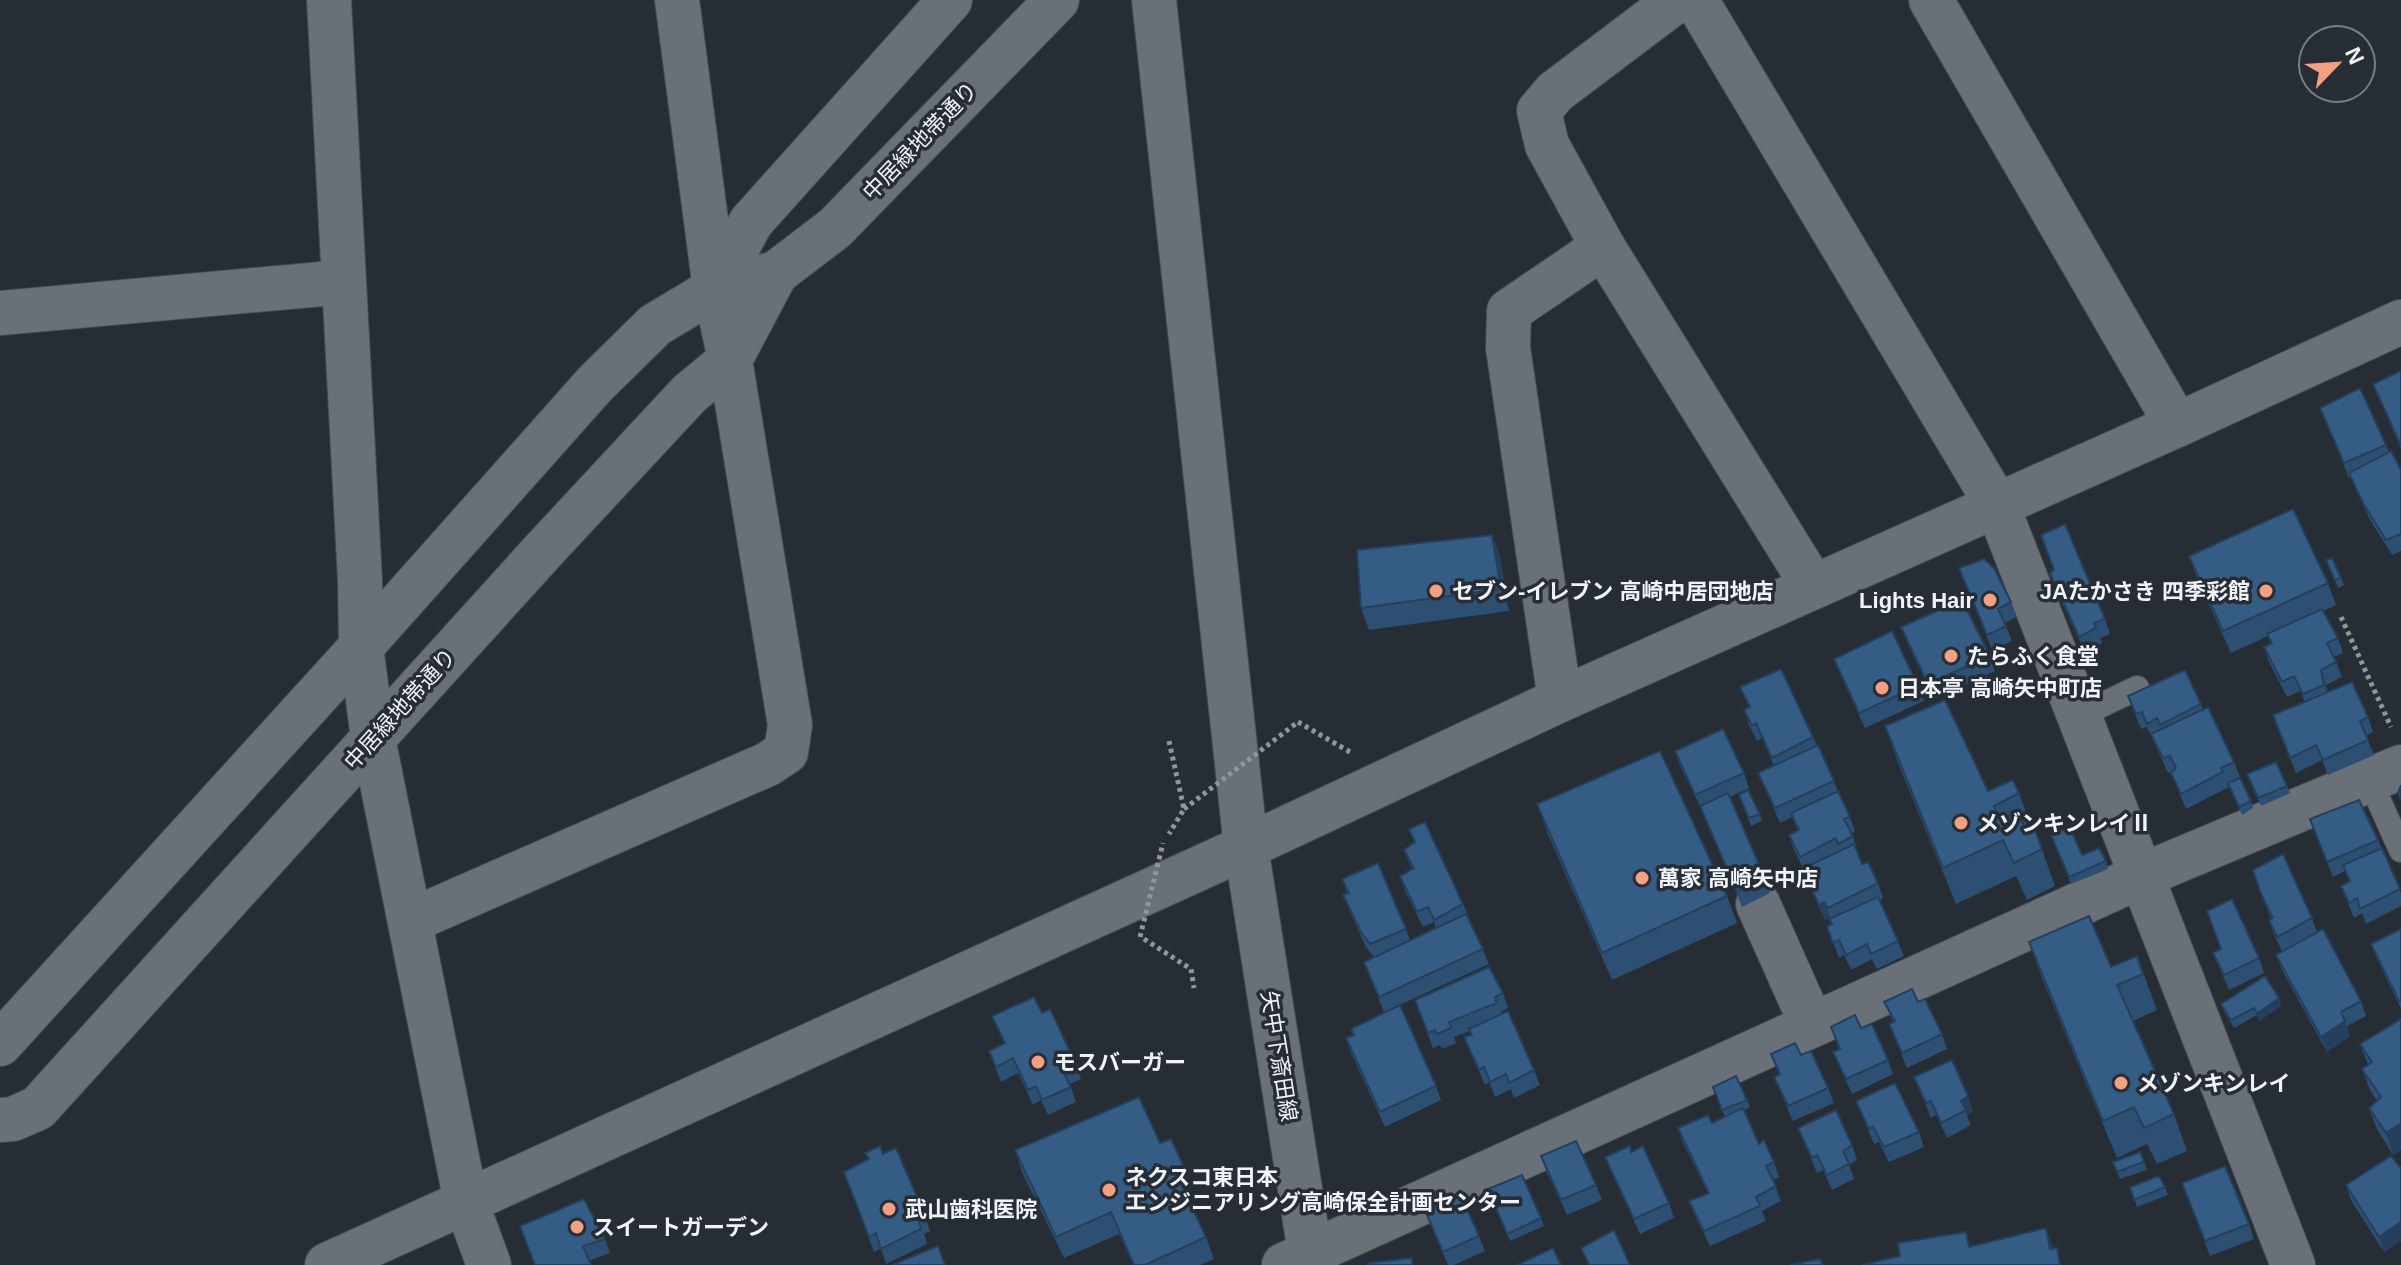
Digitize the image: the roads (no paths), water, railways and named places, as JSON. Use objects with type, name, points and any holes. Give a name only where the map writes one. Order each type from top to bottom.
[{"type":"street","points":[[329,0],[361,647],[373,738],[466,1202],[489,1265]]},
{"type":"street","points":[[410,921],[768,764],[786,752],[790,725],[730,360],[715,289],[677,0]]},
{"type":"street","points":[[715,289],[751,222],[950,0]]},
{"type":"street","name":"中居緑地帯通り","points":[[0,1044],[605,374],[655,325],[715,289],[776,273],[835,228],[1057,0]]},
{"type":"street","name":"矢中下斎田線","points":[[1154,0],[1246,847],[1302,1261]]},
{"type":"street","points":[[1677,0],[1555,92],[1539,111],[1547,145],[1603,247],[1813,586]]},
{"type":"street","points":[[1696,0],[1997,505],[2293,1265]]},
{"type":"street","points":[[1931,0],[2177,425]]},
{"type":"street","points":[[1560,700],[1508,348],[1509,311],[1603,247]]},
{"type":"street","name":"中居緑地帯通り","points":[[0,1120],[13,1119],[38,1108],[679,405],[730,360],[776,273]]},
{"type":"street","points":[[0,313],[344,282]]},
{"type":"street","points":[[327,1265],[1246,847],[1560,700],[2401,322]]},
{"type":"street","points":[[1302,1261],[2389,762]]},
{"type":"street","points":[[1758,904],[1812,1025]]},
{"type":"lane","points":[[2079,716],[2137,688]]},
{"type":"lane","points":[[2389,762],[2401,850]]},
{"type":"place","name":"セブン-イレブン 高崎中居団地店","points":[[1436,591]]},
{"type":"place","name":"JAたかさき 四季彩館","points":[[2266,591]]},
{"type":"place","name":"Lights Hair","points":[[1990,600]]},
{"type":"place","name":"たらふく食堂","points":[[1951,656]]},
{"type":"place","name":"日本亭 高崎矢中町店","points":[[1882,688]]},
{"type":"place","name":"メゾンキンレイⅡ","points":[[1961,823]]},
{"type":"place","name":"萬家 高崎矢中店","points":[[1642,878]]},
{"type":"place","name":"モスバーガー","points":[[1038,1062]]},
{"type":"place","name":"メゾンキンレイ","points":[[2121,1083]]},
{"type":"place","name":"ネクスコ東日本 エンジニアリング高崎保全計画センター","points":[[1109,1190]]},
{"type":"place","name":"武山歯科医院","points":[[889,1209]]},
{"type":"place","name":"スイートガーデン","points":[[577,1227]]}]
